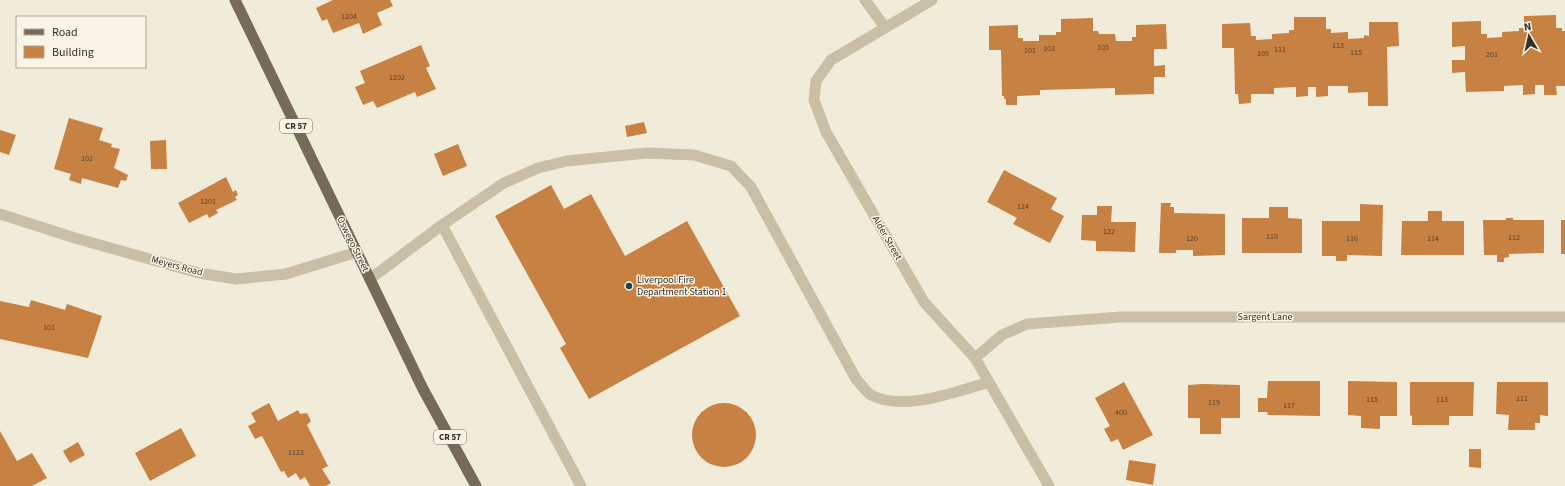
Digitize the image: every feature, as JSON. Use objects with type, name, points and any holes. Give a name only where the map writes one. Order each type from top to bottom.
[{"type":"main road","name":"Oswego Street","points":[[235,0],[423,389],[476,486]]},
{"type":"street","points":[[865,0],[885,27]]},
{"type":"street","name":"Alder Street","points":[[932,0],[831,60],[816,81],[814,100],[826,132],[924,302],[975,358],[1049,486]]},
{"type":"street","points":[[370,279],[442,225],[504,183],[538,168],[568,161],[647,153],[694,155],[731,166],[751,187],[856,379],[870,394],[892,402],[918,400],[989,382]]},
{"type":"street","name":"Meyers Road","points":[[0,214],[75,238],[192,271],[236,279],[286,274],[357,252]]},
{"type":"street","points":[[442,225],[581,486]]},
{"type":"street","name":"Sargent Lane","points":[[975,358],[1002,335],[1027,324],[1121,317],[1565,317]]},
{"type":"building","points":[[333,0],[390,0],[393,6],[377,13],[382,25],[363,34],[359,23],[333,33],[327,19],[322,21],[316,8]]},
{"type":"building","points":[[1556,15],[1556,28],[1562,28],[1562,31],[1565,31],[1565,86],[1556,86],[1557,95],[1544,95],[1544,85],[1535,85],[1535,94],[1523,95],[1523,85],[1504,86],[1504,91],[1466,92],[1465,72],[1452,73],[1452,60],[1465,60],[1465,46],[1452,47],[1452,22],[1481,21],[1481,34],[1487,34],[1487,38],[1502,37],[1502,32],[1519,31],[1519,28],[1524,28],[1524,16]]},
{"type":"building","points":[[1294,17],[1326,17],[1326,29],[1331,29],[1331,33],[1348,32],[1348,39],[1364,38],[1364,35],[1369,36],[1369,22],[1398,22],[1399,46],[1387,47],[1388,106],[1368,106],[1368,92],[1348,93],[1348,86],[1328,86],[1328,96],[1316,97],[1316,87],[1308,87],[1308,96],[1296,97],[1296,87],[1274,88],[1274,94],[1251,94],[1251,103],[1239,104],[1238,94],[1235,94],[1234,48],[1222,48],[1222,24],[1250,23],[1251,36],[1256,36],[1256,40],[1272,39],[1272,34],[1289,33],[1289,30],[1294,30]]},
{"type":"building","points":[[1093,18],[1093,31],[1098,31],[1099,34],[1115,34],[1116,41],[1132,41],[1132,37],[1136,37],[1136,25],[1166,24],[1167,49],[1154,49],[1154,66],[1165,65],[1165,77],[1154,77],[1154,94],[1115,95],[1115,88],[1040,90],[1040,95],[1017,96],[1017,105],[1006,105],[1006,99],[1002,96],[1001,50],[989,50],[989,26],[1018,25],[1018,38],[1023,38],[1023,41],[1039,41],[1039,35],[1056,35],[1056,32],[1061,32],[1061,19]]},
{"type":"building","points":[[421,45],[430,66],[426,68],[436,89],[417,97],[415,92],[377,108],[373,101],[363,105],[355,87],[365,83],[360,71]]},
{"type":"building","points":[[69,118],[103,128],[99,140],[112,144],[111,147],[120,149],[114,168],[128,175],[126,181],[121,180],[118,188],[82,178],[81,184],[69,180],[71,174],[54,169]]},
{"type":"building","points":[[644,122],[647,133],[627,137],[625,126]]},
{"type":"building","points":[[0,130],[16,135],[9,155],[0,152]]},
{"type":"building","points":[[166,140],[167,169],[151,169],[150,141]]},
{"type":"building","points":[[458,144],[467,166],[443,176],[434,154]]},
{"type":"building","points":[[1004,170],[1057,198],[1051,209],[1064,216],[1050,243],[1013,224],[1017,218],[987,202]]},
{"type":"building","points":[[226,177],[233,192],[236,190],[238,195],[235,197],[237,200],[216,210],[218,213],[209,218],[207,214],[189,223],[178,203]]},
{"type":"building","name":"Liverpool Fire Department Station 1","points":[[551,185],[564,209],[591,194],[625,256],[687,221],[740,316],[589,399],[560,348],[566,344],[495,216]]},
{"type":"building","points":[[1161,203],[1171,203],[1170,207],[1174,207],[1174,213],[1225,214],[1225,255],[1193,256],[1193,250],[1176,250],[1176,253],[1159,253]]},
{"type":"building","points":[[1360,204],[1383,205],[1382,256],[1347,255],[1347,261],[1336,261],[1336,256],[1322,256],[1322,221],[1360,221]]},
{"type":"building","points":[[1097,206],[1112,206],[1111,222],[1136,222],[1135,252],[1096,251],[1096,241],[1081,240],[1082,215],[1097,215]]},
{"type":"building","points":[[1269,207],[1288,207],[1288,218],[1302,219],[1302,253],[1242,253],[1242,218],[1269,218]]},
{"type":"building","points":[[1428,211],[1442,211],[1442,221],[1464,221],[1464,255],[1401,255],[1402,221],[1428,221]]},
{"type":"building","points":[[1506,218],[1513,218],[1513,220],[1544,220],[1544,253],[1509,254],[1509,257],[1504,258],[1504,262],[1497,262],[1497,255],[1484,255],[1483,220],[1506,220]]},
{"type":"building","points":[[1561,220],[1565,220],[1565,254],[1561,254]]},
{"type":"building","points":[[31,300],[65,310],[67,304],[102,316],[88,358],[0,339],[0,301],[29,307]]},
{"type":"building","points":[[1268,381],[1320,381],[1320,416],[1268,415],[1267,412],[1258,412],[1258,398],[1267,398]]},
{"type":"building","points":[[1348,381],[1397,382],[1397,416],[1380,416],[1380,429],[1361,428],[1361,416],[1348,415]]},
{"type":"building","points":[[1124,382],[1153,435],[1123,450],[1118,439],[1111,442],[1104,429],[1110,426],[1095,398]]},
{"type":"building","points":[[1410,382],[1474,382],[1473,416],[1449,416],[1449,425],[1412,425],[1412,415],[1410,416]]},
{"type":"building","points":[[1497,382],[1548,382],[1548,416],[1540,415],[1540,423],[1535,423],[1535,430],[1508,430],[1509,415],[1496,414]]},
{"type":"building","points":[[1188,385],[1240,385],[1240,418],[1221,418],[1221,434],[1200,434],[1200,418],[1188,418]]},
{"type":"building","points":[[269,403],[278,421],[298,410],[300,414],[307,413],[311,421],[307,425],[328,466],[322,469],[331,483],[326,486],[310,486],[305,477],[300,480],[296,473],[288,478],[284,471],[281,472],[262,436],[255,439],[248,426],[256,422],[251,413]]},
{"type":"building","points":[[718,403],[730,403],[747,412],[754,423],[756,435],[754,447],[747,458],[730,467],[718,467],[706,462],[697,453],[692,441],[692,429],[697,417],[706,408]]},
{"type":"building","points":[[181,428],[196,456],[150,481],[135,453]]},
{"type":"building","points":[[0,431],[17,461],[32,453],[47,478],[32,486],[0,486]]},
{"type":"building","points":[[78,442],[85,455],[70,463],[63,451]]},
{"type":"building","points":[[1469,449],[1481,449],[1481,468],[1469,467]]},
{"type":"building","points":[[1129,460],[1156,464],[1153,485],[1126,480]]},
{"type":"place","name":"Liverpool Fire Department Station 1","points":[[629,286]]}]
